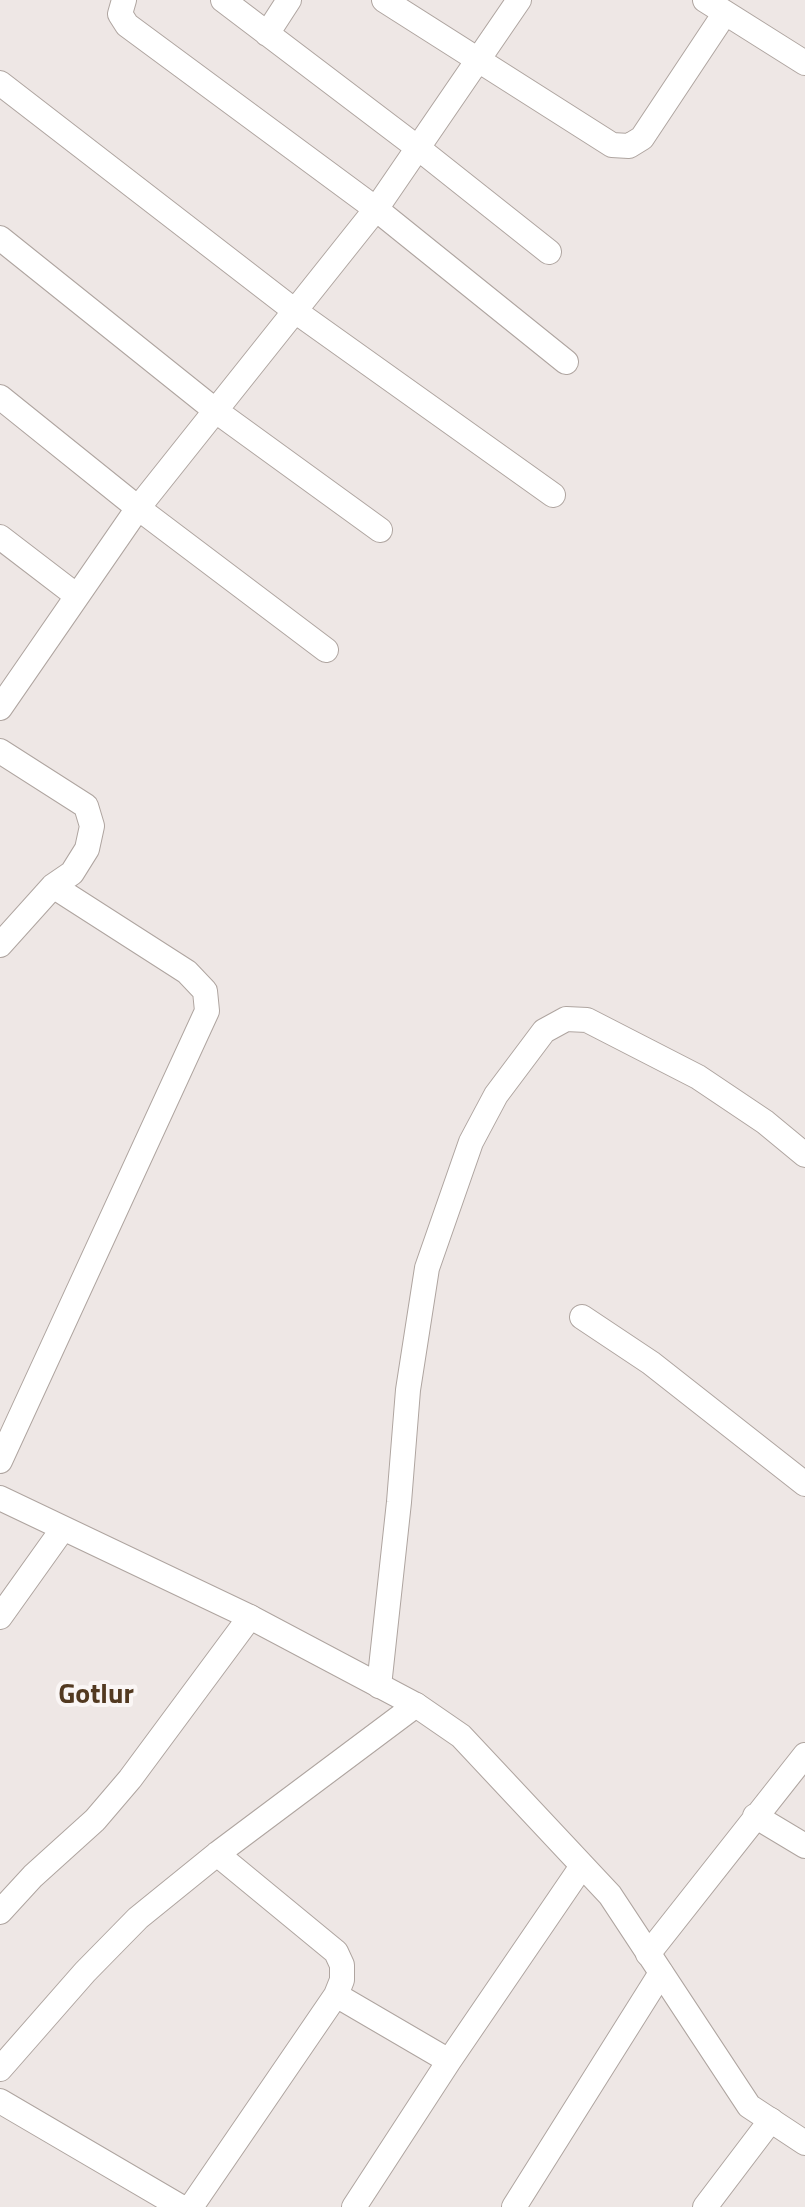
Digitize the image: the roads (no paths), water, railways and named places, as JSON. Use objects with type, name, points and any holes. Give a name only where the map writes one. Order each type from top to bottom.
[{"type":"street","points":[[124,0],[120,14],[127,25],[376,209],[566,362]]},
{"type":"street","points":[[223,0],[549,252]]},
{"type":"street","points":[[267,34],[289,0]]},
{"type":"street","points":[[384,0],[612,145],[629,146],[642,138],[715,6],[805,63]]},
{"type":"street","points":[[0,708],[138,508],[376,209],[519,0]]},
{"type":"street","points":[[0,83],[295,311],[553,495]]},
{"type":"street","points":[[0,238],[216,411],[380,530]]},
{"type":"street","points":[[0,397],[138,508],[326,650]]},
{"type":"street","points":[[0,537],[77,596]]},
{"type":"street","points":[[0,751],[86,806],[92,826],[87,849],[72,873],[53,886],[0,945]]},
{"type":"street","points":[[0,1461],[207,1011],[205,991],[187,972],[53,886]]},
{"type":"street","points":[[379,1686],[408,1390],[427,1268],[471,1142],[496,1095],[544,1031],[566,1019],[587,1020],[698,1077],[765,1122],[805,1155]]},
{"type":"street","points":[[582,1317],[651,1363],[805,1484]]},
{"type":"street","points":[[0,1498],[250,1617],[416,1705],[461,1736],[610,1895],[749,2106],[805,2143]]},
{"type":"street","points":[[0,1617],[62,1530]]},
{"type":"street","points":[[0,1912],[33,1876],[95,1820],[130,1779],[250,1617]]},
{"type":"street","points":[[0,2069],[85,1972],[138,1918],[217,1854],[416,1705]]},
{"type":"street","points":[[514,2207],[655,1963],[755,1816],[805,1755]]},
{"type":"street","points":[[755,1816],[805,1846]]},
{"type":"street","points":[[191,2207],[336,1995],[342,1980],[342,1965],[336,1952],[217,1854]]},
{"type":"street","points":[[354,2207],[582,1866]]},
{"type":"street","points":[[336,1995],[449,2061]]},
{"type":"street","points":[[0,2101],[181,2207]]},
{"type":"street","points":[[705,2207],[771,2120]]},
{"type":"district","name":"Gotlur","points":[[96,1696]]}]
